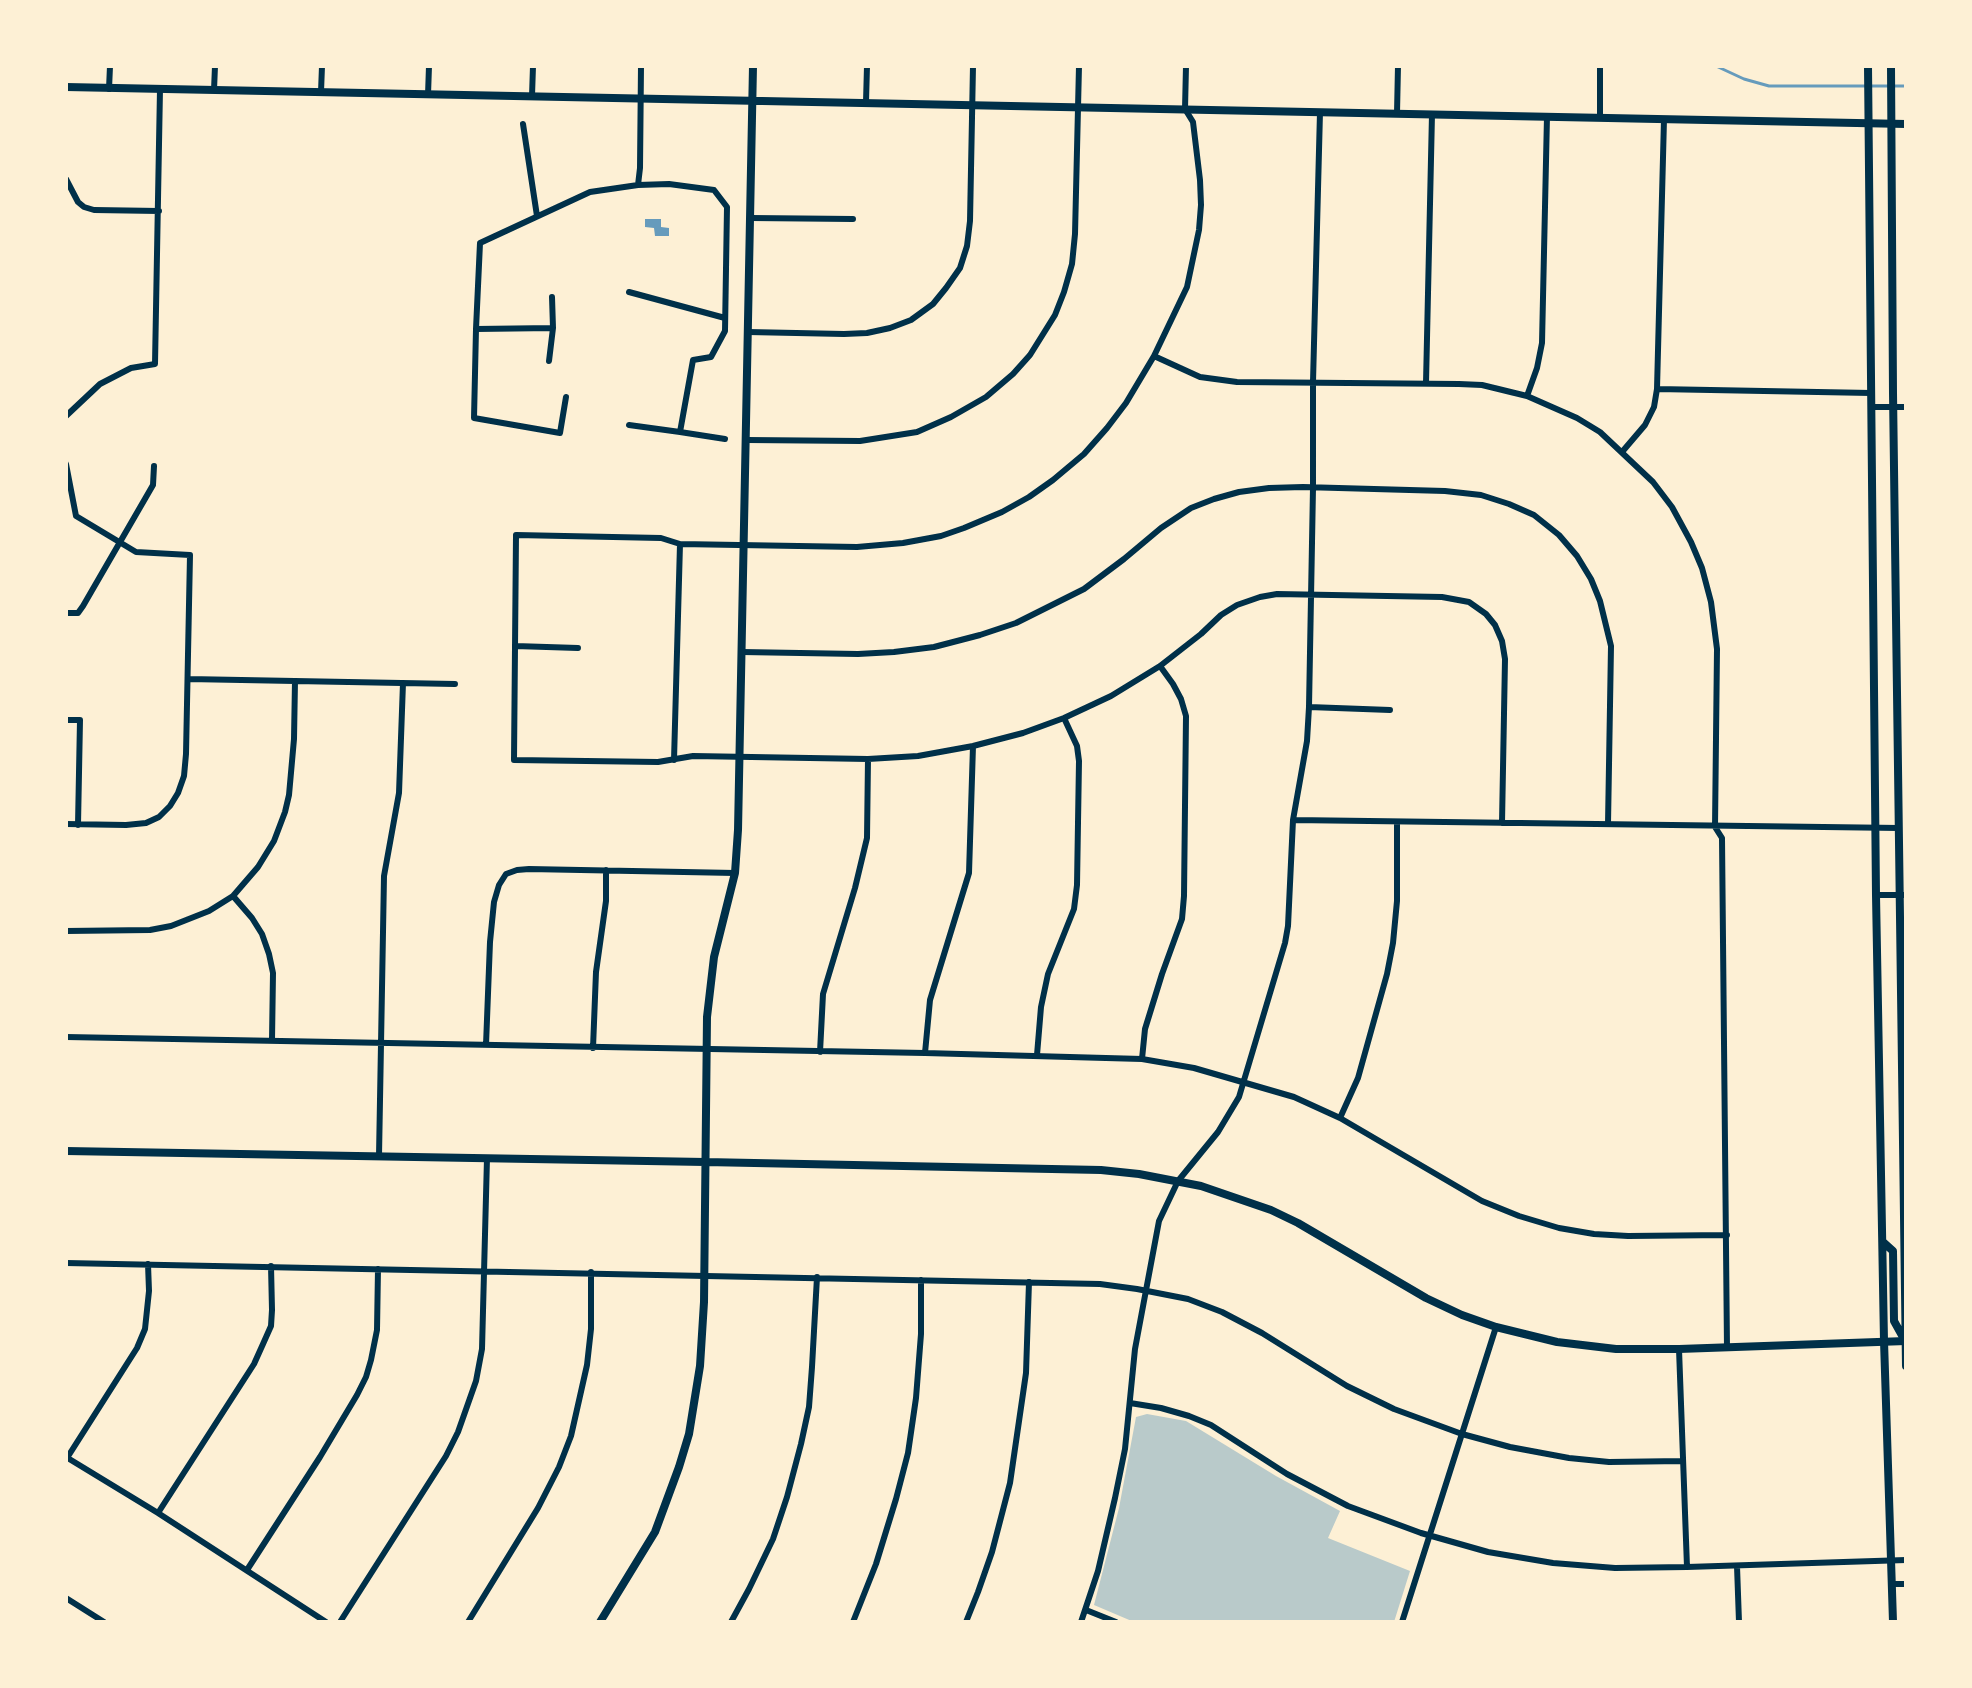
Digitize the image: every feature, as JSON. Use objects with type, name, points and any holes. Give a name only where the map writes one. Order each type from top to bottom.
[{"type":"main road","points":[[1868,67],[1876,895],[1884,1341],[1893,1622]]},
{"type":"main road","points":[[1891,67],[1899,828],[1903,895],[1906,1366]]},
{"type":"main road","points":[[1883,1242],[1893,1251],[1894,1321],[1905,1341]]},
{"type":"street","points":[[109,89],[110,66]]},
{"type":"street","points":[[214,90],[215,66]]},
{"type":"street","points":[[321,92],[322,66]]},
{"type":"street","points":[[428,95],[429,66]]},
{"type":"street","points":[[532,96],[533,66]]},
{"type":"street","points":[[638,185],[641,66]]},
{"type":"street","points":[[600,1622],[655,1532],[689,1434],[700,1366],[705,1275],[707,1017],[714,957],[735,873],[738,830],[753,66]]},
{"type":"street","points":[[866,102],[867,66]]},
{"type":"street","points":[[748,332],[867,333],[911,320],[933,304],[960,268],[967,246],[970,221],[973,66]]},
{"type":"street","points":[[747,440],[860,441],[917,432],[951,417],[986,397],[1013,374],[1030,355],[1055,315],[1072,264],[1075,234],[1079,66]]},
{"type":"street","points":[[1186,66],[1185,109],[1192,122],[1201,205],[1199,231],[1186,286],[1154,356],[1126,403],[1083,454],[1045,486],[1002,512],[949,533],[903,543],[857,547],[680,544],[661,538],[516,535],[513,759],[658,762],[693,756],[868,759],[918,756],[973,747],[1023,733],[1064,718],[1111,696],[1160,666],[1221,615],[1237,605],[1260,597],[1277,594],[1442,597],[1468,602],[1486,614],[1495,625],[1502,641],[1505,659],[1502,823]]},
{"type":"street","points":[[1397,113],[1398,66]]},
{"type":"street","points":[[1600,66],[1600,117]]},
{"type":"street","points":[[66,87],[1906,124]]},
{"type":"street","points":[[66,416],[100,384],[131,368],[155,364],[160,89]]},
{"type":"street","points":[[1081,1622],[1098,1571],[1125,1449],[1135,1349],[1159,1221],[1178,1181],[1230,1114],[1239,1097],[1288,926],[1293,820],[1307,741],[1309,707],[1313,382],[1320,112]]},
{"type":"street","points":[[1426,383],[1432,114]]},
{"type":"street","points":[[1527,396],[1537,368],[1542,343],[1547,116]]},
{"type":"street","points":[[1622,452],[1645,425],[1654,407],[1657,389],[1664,119]]},
{"type":"street","points":[[523,124],[537,216]]},
{"type":"street","points":[[66,179],[78,202],[84,207],[94,210],[159,211]]},
{"type":"street","points":[[566,397],[560,433],[474,418],[480,243],[590,192],[638,185],[669,184],[714,190],[727,207],[725,331],[711,357],[693,360],[680,432]]},
{"type":"street","points":[[751,218],[853,219]]},
{"type":"street","points":[[629,292],[725,318]]},
{"type":"street","points":[[549,361],[553,328],[552,297]]},
{"type":"street","points":[[476,329],[553,328]]},
{"type":"street","points":[[1154,356],[1200,377],[1237,382],[1482,385],[1527,396],[1577,418],[1600,432],[1653,482],[1672,507],[1702,568],[1711,602],[1717,649],[1715,827],[1722,838],[1727,1348]]},
{"type":"street","points":[[1657,389],[1871,393]]},
{"type":"street","points":[[1871,407],[1906,407]]},
{"type":"street","points":[[629,425],[725,440]]},
{"type":"street","points":[[66,464],[76,516],[136,552],[190,555],[186,754],[184,776],[178,794],[159,817],[146,823],[66,824]]},
{"type":"street","points":[[66,613],[78,613],[120,544],[153,485],[154,466]]},
{"type":"street","points":[[742,652],[858,654],[894,652],[934,647],[980,635],[1016,623],[1084,589],[1161,528],[1191,508],[1239,492],[1269,488],[1313,488],[1445,491],[1480,495],[1534,515],[1559,535],[1577,556],[1591,579],[1600,602],[1611,646],[1608,824]]},
{"type":"street","points":[[674,760],[680,544]]},
{"type":"street","points":[[515,646],[578,648]]},
{"type":"street","points":[[1142,1059],[1145,1029],[1182,919],[1184,896],[1186,716],[1173,684],[1160,666]]},
{"type":"street","points":[[188,679],[455,684]]},
{"type":"street","points":[[66,931],[150,930],[171,926],[209,912],[233,896],[264,858],[274,841],[285,812],[289,795],[294,739],[295,681]]},
{"type":"street","points":[[379,1156],[384,876],[399,794],[403,683]]},
{"type":"street","points":[[1309,707],[1390,710]]},
{"type":"street","points":[[1037,1055],[1041,1007],[1048,974],[1074,909],[1077,885],[1079,761],[1077,746],[1064,718]]},
{"type":"street","points":[[66,720],[80,720],[78,825]]},
{"type":"street","points":[[925,1053],[930,1000],[969,873],[973,747]]},
{"type":"street","points":[[820,1052],[823,994],[855,888],[867,838],[868,759]]},
{"type":"street","points":[[1293,820],[1899,828]]},
{"type":"street","points":[[1340,1118],[1358,1078],[1391,953],[1397,901],[1397,822]]},
{"type":"street","points":[[486,1045],[494,902],[499,885],[506,874],[529,868],[735,873]]},
{"type":"street","points":[[593,1048],[596,972],[606,901],[606,870]]},
{"type":"street","points":[[1876,895],[1903,895]]},
{"type":"street","points":[[233,896],[262,934],[269,954],[273,973],[272,1040]]},
{"type":"street","points":[[66,1037],[1037,1055],[1142,1059],[1194,1068],[1294,1097],[1340,1118],[1482,1201],[1559,1228],[1594,1234],[1628,1236],[1727,1235]]},
{"type":"street","points":[[66,1151],[1101,1170],[1178,1181],[1234,1197],[1289,1218],[1426,1298],[1462,1315],[1496,1327],[1557,1342],[1616,1349],[1679,1349],[1905,1341]]},
{"type":"street","points":[[340,1622],[446,1456],[458,1432],[476,1381],[482,1349],[487,1158]]},
{"type":"street","points":[[66,1263],[1100,1284],[1188,1299],[1222,1312],[1262,1333],[1347,1386],[1394,1409],[1462,1434],[1510,1448],[1569,1458],[1609,1462],[1683,1461]]},
{"type":"street","points":[[148,1264],[149,1292],[145,1329],[136,1348],[67,1457],[326,1622]]},
{"type":"street","points":[[158,1514],[254,1364],[271,1326],[271,1266]]},
{"type":"street","points":[[247,1570],[320,1457],[366,1377],[377,1330],[378,1269]]},
{"type":"street","points":[[468,1622],[538,1508],[559,1467],[571,1436],[587,1365],[591,1329],[591,1272]]},
{"type":"street","points":[[731,1622],[773,1539],[801,1444],[812,1377],[817,1277]]},
{"type":"street","points":[[856,1621],[897,1499],[908,1453],[916,1398],[921,1334],[921,1280]]},
{"type":"street","points":[[966,1622],[992,1552],[1010,1483],[1026,1373],[1029,1282]]},
{"type":"street","points":[[1402,1622],[1496,1327]]},
{"type":"street","points":[[1679,1349],[1686,1567]]},
{"type":"street","points":[[1130,1403],[1161,1408],[1211,1425],[1287,1474],[1348,1506],[1430,1536],[1488,1552],[1553,1563],[1605,1567],[1737,1566],[1906,1560]]},
{"type":"street","points":[[1737,1566],[1739,1622]]},
{"type":"street","points":[[1891,1584],[1906,1584]]},
{"type":"street","points":[[66,1598],[104,1622]]},
{"type":"street","points":[[1086,1610],[1116,1622]]},
{"type":"shaded area","points":[[1147,1414],[1186,1421],[1276,1476],[1340,1511],[1328,1538],[1410,1571],[1394,1622],[1134,1622],[1094,1605],[1119,1508],[1136,1417]]},
{"type":"water","points":[[645,219],[661,219],[661,227],[669,228],[669,236],[655,236],[654,228],[645,227]]},
{"type":"waterway","points":[[1716,66],[1744,79],[1769,86],[1906,86]]}]
